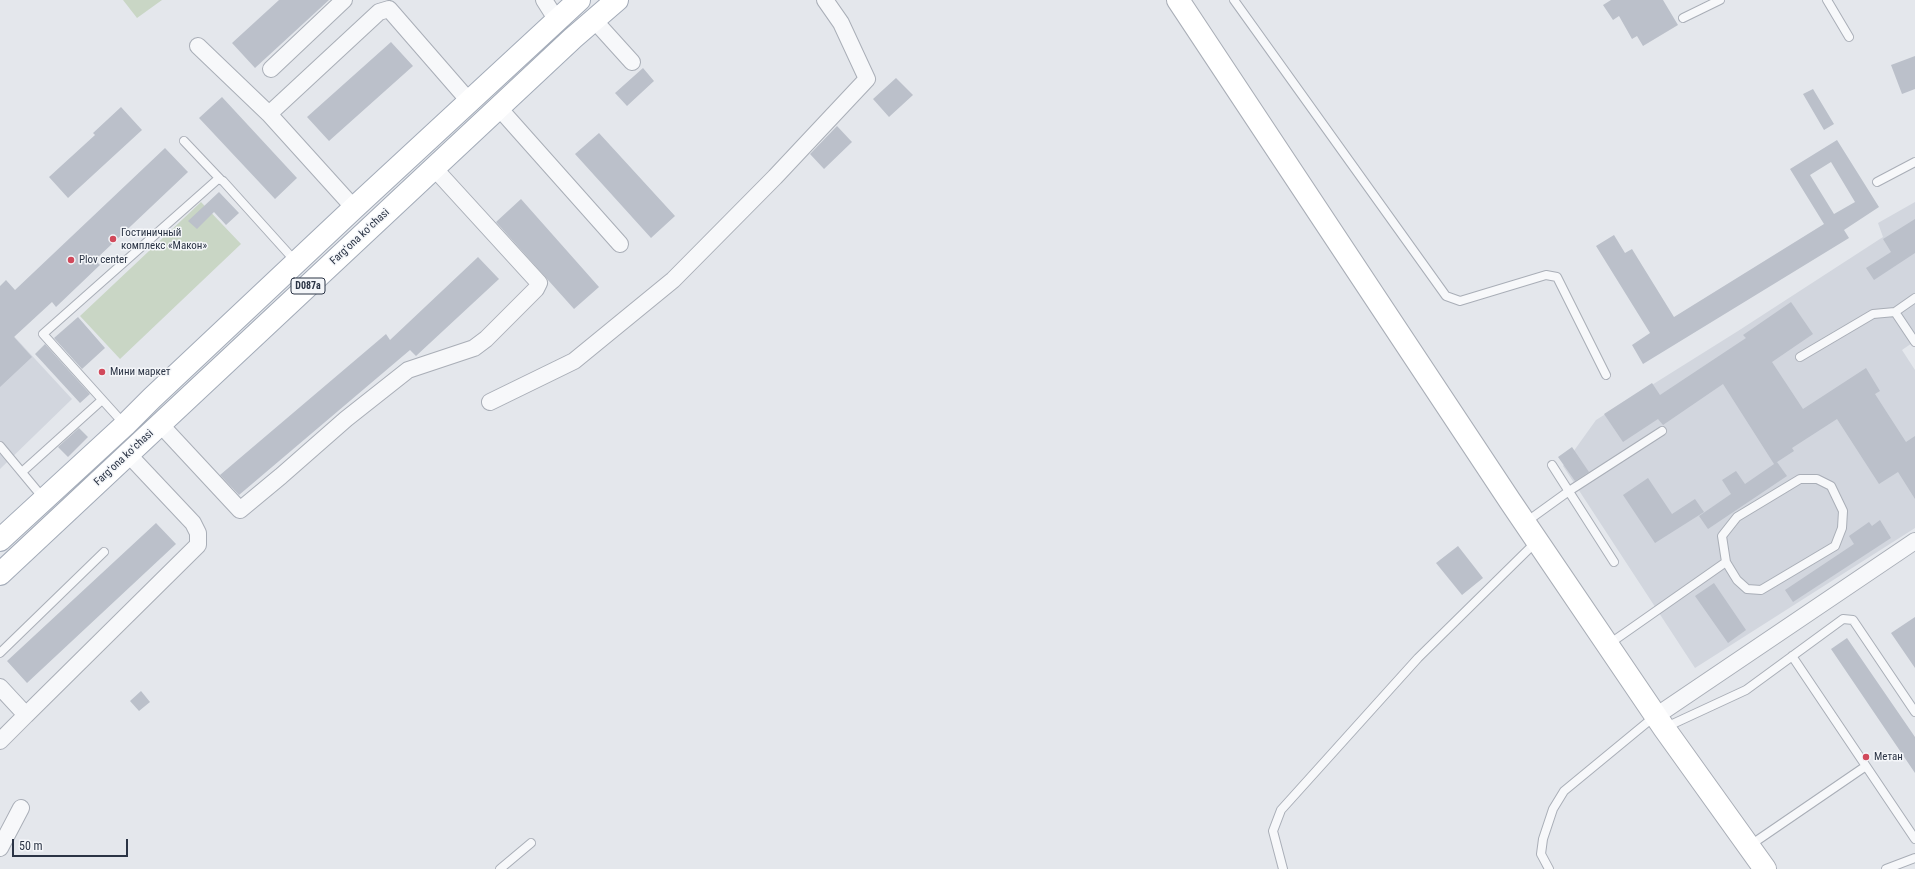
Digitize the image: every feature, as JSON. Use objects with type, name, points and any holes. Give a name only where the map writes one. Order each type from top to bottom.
[{"type":"main road","name":"Fargʻona koʻchasi","points":[[0,540],[125,425],[296,262],[556,19],[579,0]]},
{"type":"main road","name":"Fargʻona koʻchasi","points":[[5,559],[128,454],[434,168],[617,0]]},
{"type":"main road","points":[[1178,0],[1510,501],[1660,722],[1765,869]]},
{"type":"street","points":[[271,69],[344,0]]},
{"type":"street","points":[[544,0],[556,19]]},
{"type":"street","points":[[490,402],[574,361],[673,280],[775,177],[867,78],[841,23],[825,0]]},
{"type":"street","points":[[269,114],[385,5],[469,101]]},
{"type":"street","points":[[594,20],[632,62]]},
{"type":"street","points":[[198,46],[269,114],[354,208]]},
{"type":"street","points":[[499,108],[620,244]]},
{"type":"street","points":[[160,424],[240,510],[282,476],[346,419],[408,370],[474,348],[486,339],[536,289],[539,283],[434,168]]},
{"type":"street","points":[[0,741],[198,545],[198,533],[193,523],[128,454]]},
{"type":"street","points":[[1660,722],[1915,540]]},
{"type":"street","points":[[0,687],[26,715]]},
{"type":"street","points":[[0,848],[21,808]]},
{"type":"lane","points":[[1234,0],[1446,296],[1460,301],[1546,275],[1557,276],[1606,375]]},
{"type":"lane","points":[[1683,18],[1720,0]]},
{"type":"lane","points":[[1827,0],[1849,37]]},
{"type":"lane","points":[[184,141],[296,262]]},
{"type":"lane","points":[[1877,182],[1915,162]]},
{"type":"lane","points":[[125,425],[43,334],[214,181],[221,180]]},
{"type":"lane","points":[[1800,357],[1873,314],[1895,312],[1915,298]]},
{"type":"lane","points":[[1895,312],[1915,342]]},
{"type":"lane","points":[[22,472],[102,400]]},
{"type":"lane","points":[[1525,522],[1570,491],[1662,432]]},
{"type":"lane","points":[[0,446],[44,500]]},
{"type":"lane","points":[[1552,465],[1614,562]]},
{"type":"lane","points":[[1800,479],[1817,479],[1831,486],[1843,511],[1842,528],[1835,546],[1761,590],[1747,589],[1737,580],[1726,562],[1722,536],[1737,518],[1800,479]]},
{"type":"lane","points":[[1283,869],[1273,831],[1281,810],[1418,658],[1537,540]]},
{"type":"lane","points":[[0,653],[104,552]]},
{"type":"lane","points":[[1608,645],[1726,562]]},
{"type":"lane","points":[[1549,869],[1541,854],[1543,839],[1553,809],[1564,791],[1660,722],[1746,690],[1843,619],[1853,620],[1915,712]]},
{"type":"lane","points":[[1792,656],[1915,839]]},
{"type":"lane","points":[[1749,846],[1866,766]]},
{"type":"lane","points":[[500,869],[530,843]]},
{"type":"lane","points":[[1886,869],[1915,858]]},
{"type":"shaded area","points":[[1915,202],[1915,341],[1902,350],[1915,370],[1915,528],[1695,668],[1563,466],[1596,420],[1738,331],[1883,237],[1878,223]]},
{"type":"shaded area","points":[[0,321],[72,399],[0,469]]},
{"type":"green space","points":[[123,0],[162,0],[137,18]]},
{"type":"green space","points":[[201,202],[241,244],[120,359],[80,316]]},
{"type":"building","points":[[279,0],[329,0],[255,68],[232,43]]},
{"type":"building","points":[[1611,0],[1663,0],[1678,25],[1643,46],[1637,36],[1632,39],[1619,16],[1613,20],[1603,5]]},
{"type":"building","points":[[391,42],[413,66],[329,141],[307,117]]},
{"type":"building","points":[[1915,56],[1915,89],[1902,94],[1891,65]]},
{"type":"building","points":[[643,68],[654,81],[627,106],[615,93]]},
{"type":"building","points":[[896,78],[913,95],[889,117],[873,99]]},
{"type":"building","points":[[1813,89],[1834,124],[1824,130],[1803,94]]},
{"type":"building","points":[[222,97],[297,178],[275,199],[199,118]]},
{"type":"building","points":[[121,107],[142,130],[68,198],[49,177],[95,135],[93,133]]},
{"type":"building","points":[[837,126],[852,142],[824,169],[810,154]]},
{"type":"building","points":[[599,133],[675,216],[651,238],[575,154]]},
{"type":"building","points":[[1837,140],[1879,207],[1844,230],[1849,238],[1643,364],[1632,345],[1650,333],[1596,246],[1614,235],[1625,253],[1632,249],[1674,317],[1824,224],[1790,169]],"holes":[[[1831,162],[1855,202],[1834,214],[1810,175]]]},
{"type":"building","points":[[165,148],[188,172],[95,260],[100,265],[56,307],[52,302],[14,337],[32,357],[0,387],[0,286],[6,280],[15,290]]},
{"type":"building","points":[[219,192],[239,213],[226,225],[214,212],[197,229],[188,221]]},
{"type":"building","points":[[521,199],[599,287],[574,309],[496,222]]},
{"type":"building","points":[[1915,219],[1915,253],[1874,280],[1866,268],[1891,252],[1883,239]]},
{"type":"building","points":[[478,257],[499,279],[416,356],[410,350],[239,495],[220,475],[386,334],[390,340]]},
{"type":"building","points":[[1791,302],[1813,334],[1772,362],[1803,409],[1866,368],[1880,391],[1875,394],[1906,442],[1915,436],[1915,499],[1898,472],[1879,484],[1837,419],[1792,448],[1794,451],[1774,464],[1723,384],[1663,425],[1658,419],[1623,442],[1604,414],[1652,383],[1660,395],[1746,338],[1743,335]]},
{"type":"building","points":[[78,317],[105,348],[82,369],[54,338]]},
{"type":"building","points":[[45,344],[90,394],[80,403],[35,354]]},
{"type":"building","points":[[79,428],[88,437],[68,457],[58,447]]},
{"type":"building","points":[[1572,447],[1589,472],[1575,481],[1558,457]]},
{"type":"building","points":[[1777,462],[1787,476],[1708,529],[1699,516],[1731,494],[1722,480],[1736,471],[1745,484]]},
{"type":"building","points":[[1648,478],[1672,514],[1695,499],[1704,512],[1655,543],[1623,495]]},
{"type":"building","points":[[1880,520],[1891,538],[1793,602],[1785,590],[1854,544],[1849,536],[1869,522],[1872,526]]},
{"type":"building","points":[[156,523],[176,544],[27,683],[7,661]]},
{"type":"building","points":[[1458,546],[1483,578],[1462,595],[1436,563]]},
{"type":"building","points":[[1714,583],[1746,630],[1728,643],[1695,596]]},
{"type":"building","points":[[1915,617],[1915,668],[1891,633]]},
{"type":"building","points":[[1847,638],[1915,737],[1915,773],[1831,649]]},
{"type":"building","points":[[141,691],[150,702],[139,711],[130,701]]},
{"type":"place","name":"Гостиничный комплекс «Макон»","points":[[113,239]]},
{"type":"place","name":"Plov center","points":[[71,260]]},
{"type":"place","name":"Мини маркет","points":[[102,372]]},
{"type":"place","name":"Метан","points":[[1866,757]]}]
